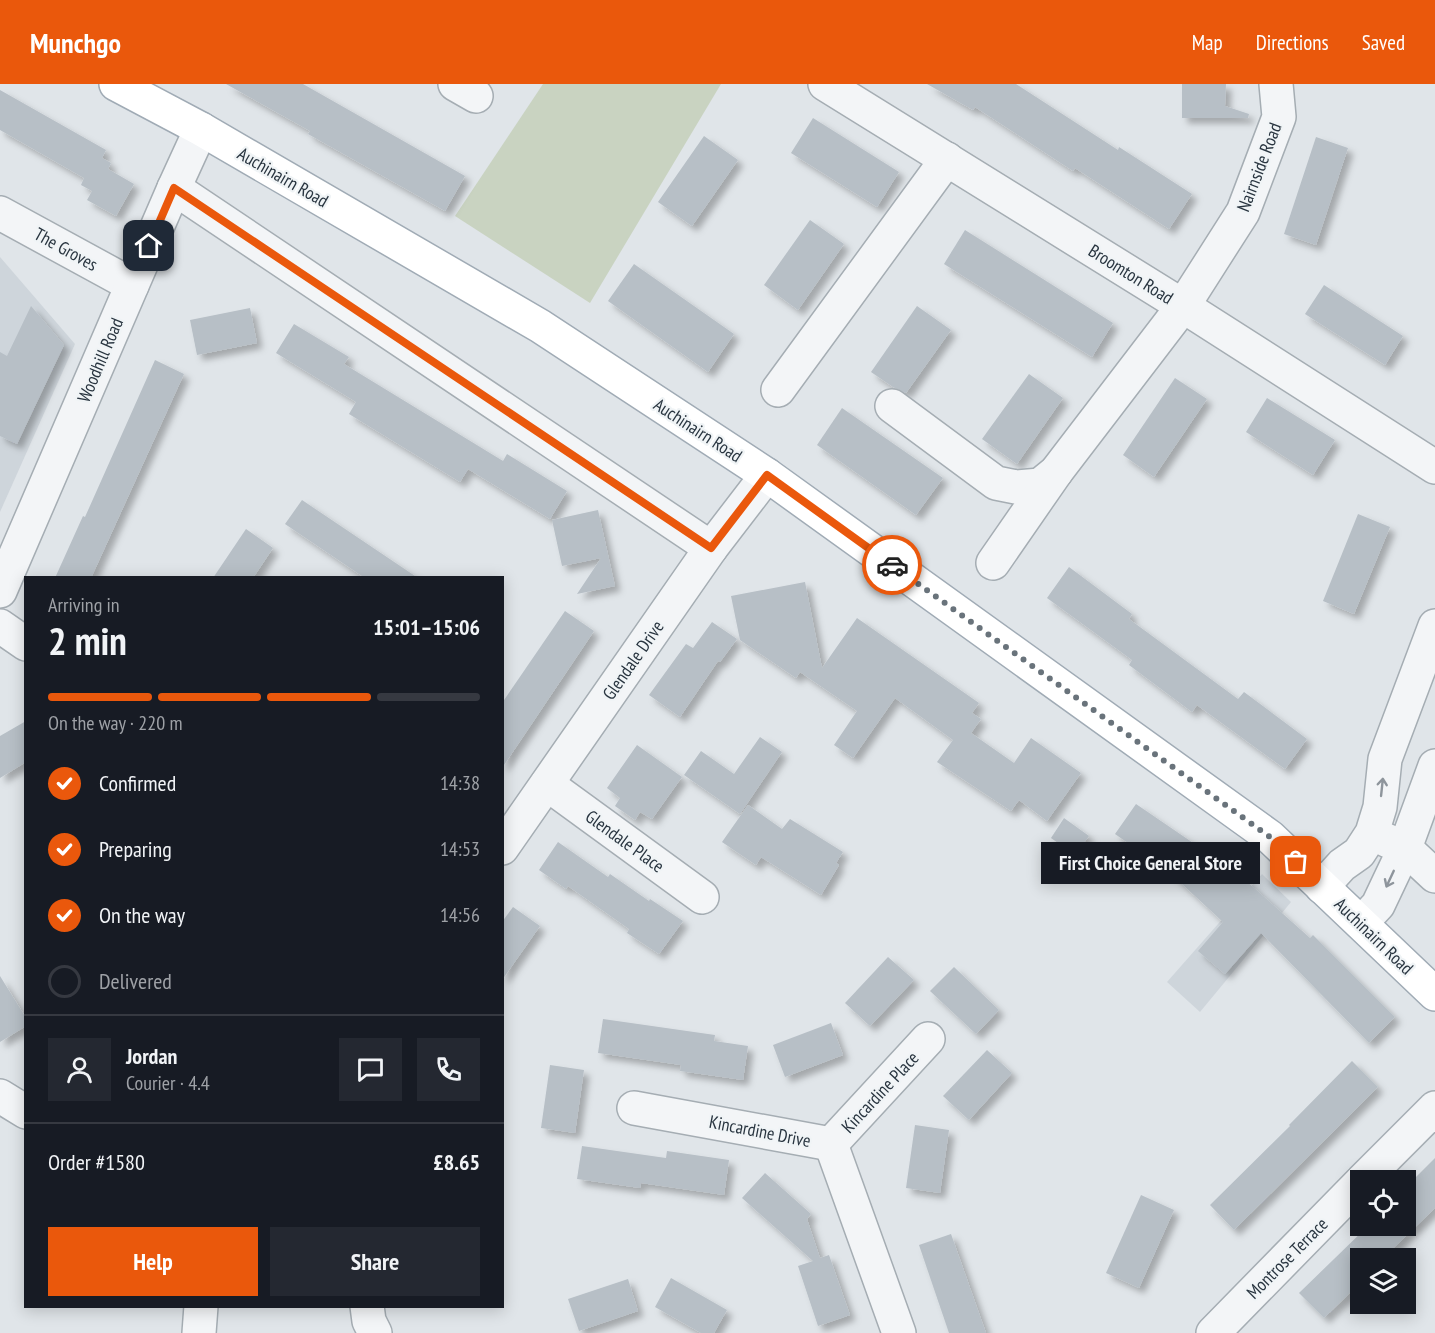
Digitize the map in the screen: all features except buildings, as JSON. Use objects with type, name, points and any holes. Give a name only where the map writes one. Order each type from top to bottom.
[{"type":"main road","name":"Auchinairn Road","points":[[116,84],[201,129],[540,326],[767,475],[1270,837],[1435,994]]},
{"type":"street","name":"Broomton Road","points":[[825,84],[1183,306],[1435,467]]},
{"type":"street","name":"Nairnside Road","points":[[993,563],[1056,472],[1183,306],[1243,213],[1279,117],[1276,84]]},
{"type":"street","name":"Woodhill Road","points":[[0,591],[201,129]]},
{"type":"street","points":[[778,390],[947,159]]},
{"type":"street","points":[[174,188],[711,548]]},
{"type":"street","name":"The Groves","points":[[0,213],[132,285]]},
{"type":"street","points":[[892,406],[996,483],[1016,487],[1040,485],[1056,472]]},
{"type":"street","name":"Glendale Drive","points":[[504,845],[711,548],[767,475]]},
{"type":"street","points":[[0,626],[24,643]]},
{"type":"street","points":[[1322,887],[1342,865],[1359,853],[1372,833],[1380,807],[1385,759],[1435,626]]},
{"type":"street","points":[[1361,923],[1378,905],[1405,848],[1435,766]]},
{"type":"street","name":"Glendale Place","points":[[547,784],[702,897]]},
{"type":"street","points":[[1372,833],[1405,848],[1435,876]]},
{"type":"street","name":"Kincardine Place","points":[[831,1144],[928,1039]]},
{"type":"street","points":[[0,1096],[24,1111]]},
{"type":"street","name":"Kincardine Drive","points":[[634,1108],[831,1144],[899,1333]]},
{"type":"street","name":"Montrose Terrace","points":[[1374,1170],[1435,1108]]},
{"type":"street","name":"Montrose Terrace","points":[[1213,1333],[1350,1194]]},
{"type":"street","points":[[199,1333],[201,1308]]},
{"type":"street","points":[[367,1308],[369,1321],[375,1333]]},
{"type":"shaded area","points":[[0,257],[75,344],[0,512]]},
{"type":"shaded area","points":[[1262,874],[1291,902],[1200,1012],[1167,982]]},
{"type":"green space","points":[[543,84],[721,84],[590,303],[455,216]]},
{"type":"way so far","points":[[892,565],[1270,837],[1296,862]]},
{"type":"place","name":"First Choice General Store","points":[[1296,862]]},
{"type":"route","points":[[149,246],[174,188],[711,548],[767,475],[892,565]]}]
